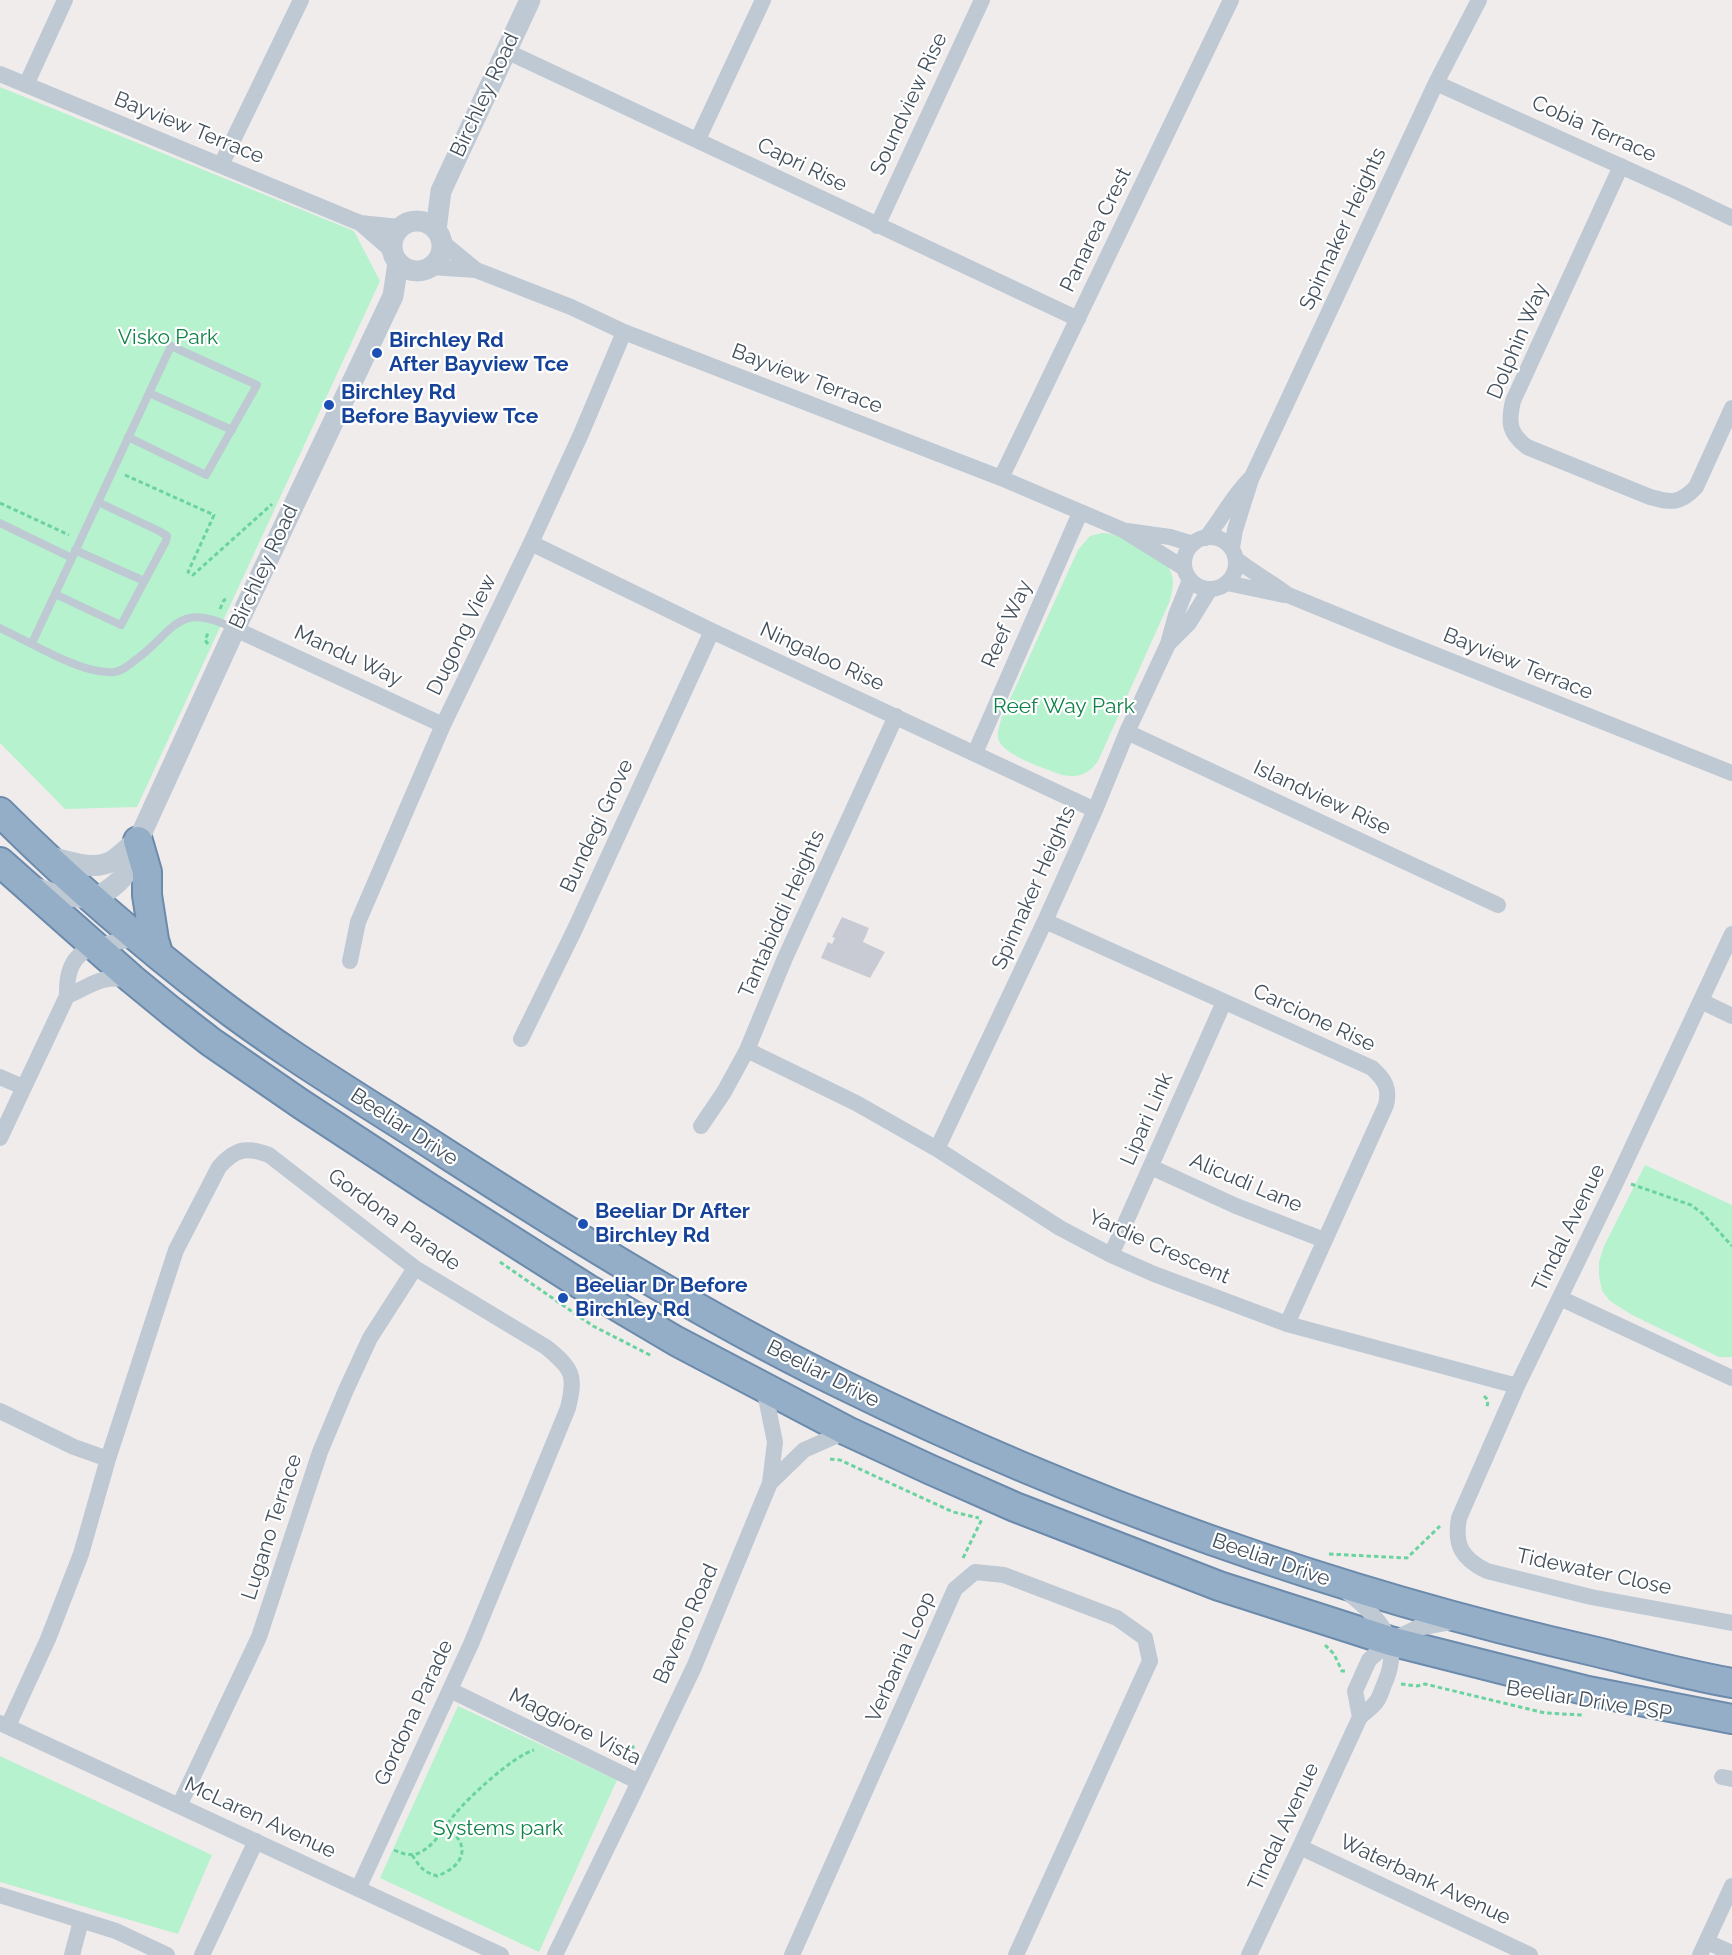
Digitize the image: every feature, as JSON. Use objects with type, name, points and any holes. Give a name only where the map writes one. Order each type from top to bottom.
[{"type":"highway","name":"Beeliar Drive","points":[[0,812],[95,900],[216,1001],[313,1067],[587,1243],[696,1308],[834,1381],[955,1439],[1077,1491],[1339,1584],[1467,1621],[1732,1683]]},
{"type":"highway","points":[[138,840],[147,872],[147,895],[154,940],[149,946]]},
{"type":"highway","name":"Beeliar Drive","points":[[0,862],[132,979],[211,1042],[351,1136],[588,1289],[676,1341],[847,1431],[928,1470],[1015,1507],[1219,1586],[1390,1641],[1588,1691],[1732,1719]]},
{"type":"highway","points":[[216,1001],[234,1029],[356,1117],[359,1125],[351,1136]]},
{"type":"street","points":[[26,85],[65,0]]},
{"type":"street","points":[[221,165],[301,0]]},
{"type":"street","name":"Birchley Road","points":[[406,224],[441,191],[530,0]]},
{"type":"street","points":[[698,139],[764,0]]},
{"type":"street","name":"Soundview Rise","points":[[877,226],[982,0]]},
{"type":"street","name":"Panarea Crest","points":[[1001,478],[1231,0]]},
{"type":"street","name":"Spinnaker Heights","points":[[1234,554],[1235,530],[1251,478],[1436,83],[1479,0]]},
{"type":"street","name":"Capri Rise","points":[[506,51],[1078,319]]},
{"type":"street","name":"Bayview Terrace","points":[[0,75],[360,223],[406,224]]},
{"type":"street","name":"Cobia Terrace","points":[[1436,83],[1732,218]]},
{"type":"street","name":"Dolphin Way","points":[[1621,166],[1513,401],[1510,414],[1512,432],[1527,447],[1650,497],[1678,501],[1696,488],[1732,408]]},
{"type":"street","name":"Birchley Road","points":[[439,236],[441,191]]},
{"type":"street","points":[[422,221],[430,224],[439,236],[440,256],[425,269],[408,270],[394,257],[392,238],[406,224],[422,221]]},
{"type":"street","name":"Bayview Terrace","points":[[360,223],[394,257]]},
{"type":"street","name":"Bayview Terrace","points":[[439,236],[476,270]]},
{"type":"street","name":"Birchley Road","points":[[95,900],[120,883],[127,874],[138,840],[235,629],[393,296],[394,257]]},
{"type":"street","name":"Bayview Terrace","points":[[425,269],[476,270],[571,307],[624,332],[1001,478],[1123,530],[1187,574]]},
{"type":"street","name":"Birchley Road","points":[[393,296],[425,269]]},
{"type":"street","name":"Dugong View","points":[[350,960],[358,922],[443,725],[531,543],[624,332]]},
{"type":"street","name":"Spinnaker Heights","points":[[1199,541],[1221,518],[1235,494],[1251,478]]},
{"type":"street","name":"Reef Way","points":[[975,753],[1080,513]]},
{"type":"street","name":"Bayview Terrace","points":[[1123,530],[1199,541]]},
{"type":"street","points":[[1222,540],[1234,554],[1235,572],[1227,583],[1219,588],[1210,590],[1199,587],[1187,574],[1186,555],[1199,541],[1222,540]]},
{"type":"street","name":"Ningaloo Rise","points":[[531,543],[712,631],[1095,810]]},
{"type":"street","name":"Bayview Terrace","points":[[1234,554],[1249,570],[1276,585],[1288,595],[1732,773]]},
{"type":"street","name":"Spinnaker Heights","points":[[937,1149],[1046,921],[1127,732],[1168,644],[1187,574]]},
{"type":"street","name":"Bayview Terrace","points":[[1227,583],[1288,595]]},
{"type":"street","name":"Spinnaker Heights","points":[[1168,644],[1189,623],[1210,590]]},
{"type":"street","name":"Mandu Way","points":[[235,629],[443,725]]},
{"type":"street","name":"Bundegi Grove","points":[[521,1039],[574,931],[712,631]]},
{"type":"street","name":"Tantabiddi Heights","points":[[701,1126],[724,1092],[747,1050],[785,958],[896,716]]},
{"type":"street","name":"Islandview Rise","points":[[1127,732],[1498,905]]},
{"type":"street","name":"Birchley Road","points":[[45,856],[99,866],[112,860],[138,840]]},
{"type":"street","points":[[23,884],[54,894],[95,900]]},
{"type":"street","name":"Carcione Rise","points":[[1046,921],[1372,1068],[1380,1075],[1388,1095],[1386,1106],[1287,1324]]},
{"type":"street","name":"Tindal Avenue","points":[[1458,1544],[1459,1518],[1518,1386],[1732,934]]},
{"type":"street","points":[[0,1138],[67,996],[66,982],[73,962],[79,954],[95,946],[149,946]]},
{"type":"street","points":[[67,996],[105,978],[132,979]]},
{"type":"street","points":[[1701,1000],[1732,1016]]},
{"type":"street","name":"Lipari Link","points":[[1111,1255],[1224,1002]]},
{"type":"street","name":"Yardie Crescent","points":[[747,1050],[856,1103],[937,1149],[1060,1228],[1111,1255],[1154,1274],[1287,1324],[1518,1386]]},
{"type":"street","points":[[0,1077],[23,1087]]},
{"type":"street","name":"Gordona Parade","points":[[4,1725],[66,1596],[176,1250],[219,1167],[229,1156],[241,1151],[255,1150],[269,1155],[415,1268],[546,1347],[563,1360],[573,1381],[568,1408],[471,1644],[358,1889]]},
{"type":"street","name":"Alicudi Lane","points":[[1151,1167],[1236,1206],[1324,1240]]},
{"type":"street","name":"Lugano Terrace","points":[[179,1806],[259,1637],[317,1463],[346,1390],[370,1338],[415,1268]]},
{"type":"street","points":[[1560,1298],[1732,1378]]},
{"type":"street","name":"Baveno Road","points":[[639,1782],[694,1667],[770,1483],[775,1442],[764,1388]]},
{"type":"street","points":[[0,1411],[74,1447],[108,1459]]},
{"type":"street","name":"Baveno Road","points":[[770,1483],[804,1450],[847,1431]]},
{"type":"street","name":"Tidewater Close","points":[[1458,1544],[1474,1564],[1487,1571],[1592,1597],[1732,1623]]},
{"type":"street","name":"Verbania Loop","points":[[792,1955],[955,1589],[975,1572],[1004,1575],[1117,1618],[1145,1638],[1150,1661],[1016,1955]]},
{"type":"street","points":[[1339,1584],[1375,1616],[1390,1641]]},
{"type":"street","points":[[1360,1717],[1355,1691],[1369,1660],[1390,1641],[1424,1626],[1467,1621]]},
{"type":"street","name":"Tindal Avenue","points":[[1249,1955],[1360,1717],[1377,1702],[1391,1668],[1390,1641]]},
{"type":"street","name":"Maggiore Vista","points":[[450,1690],[639,1782],[555,1955]]},
{"type":"street","name":"McLaren Avenue","points":[[4,1725],[501,1955]]},
{"type":"street","points":[[202,1955],[255,1841]]},
{"type":"street","name":"Waterbank Avenue","points":[[1300,1847],[1496,1948],[1530,1955]]},
{"type":"street","points":[[1732,1886],[1703,1948],[1732,1953]]},
{"type":"street","points":[[0,1895],[116,1931],[167,1955]]},
{"type":"street","points":[[72,1955],[81,1921]]},
{"type":"lane","points":[[32,643],[73,554],[98,502],[128,437],[171,346],[257,385],[206,475],[128,437]]},
{"type":"lane","points":[[149,393],[232,430]]},
{"type":"lane","points":[[55,594],[120,625],[166,541],[167,536],[98,502]]},
{"type":"lane","points":[[0,523],[144,581]]},
{"type":"lane","points":[[0,628],[78,666],[93,671],[117,672],[143,655],[164,632],[182,620],[192,617],[215,619],[235,629]]},
{"type":"path","points":[[0,503],[80,540]]},
{"type":"path","points":[[1617,1180],[1691,1205],[1703,1214],[1732,1246]]},
{"type":"path","points":[[1477,1376],[1472,1386],[1488,1400],[1487,1414]]},
{"type":"path","points":[[1323,1554],[1407,1558],[1441,1526]]},
{"type":"path","name":"Beeliar Drive PSP","points":[[1406,1686],[1425,1684],[1545,1713],[1586,1714]]},
{"type":"path","points":[[612,1769],[621,1751],[640,1743]]},
{"type":"path","points":[[379,1843],[408,1856],[419,1854],[429,1847],[455,1813],[501,1770],[527,1752],[536,1749]]},
{"type":"path","points":[[412,1855],[422,1870],[428,1873],[437,1875],[455,1868],[462,1849],[459,1840],[446,1826]]},
{"type":"green space","name":"Visko Park","points":[[0,87],[354,231],[380,281],[137,807],[65,809],[0,743]]},
{"type":"green space","name":"Reef Way Park","points":[[1102,533],[1125,539],[1163,561],[1172,574],[1172,591],[1169,603],[1098,761],[1090,770],[1082,774],[1062,775],[1026,761],[1007,750],[998,738],[998,731],[1001,719],[1078,550],[1090,536]]},
{"type":"green space","points":[[1645,1165],[1732,1205],[1732,1357],[1719,1357],[1632,1315],[1610,1301],[1602,1291],[1599,1262],[1604,1246]]},
{"type":"green space","name":"Systems park","points":[[458,1706],[617,1780],[539,1952],[380,1878]]},
{"type":"green space","points":[[0,1756],[212,1855],[178,1934],[0,1882]]},
{"type":"building","points":[[842,917],[869,928],[863,942],[885,952],[870,978],[821,958],[828,942],[832,944],[835,938],[832,937]]},
{"type":"place","name":"Birchley Rd After Bayview Tce","points":[[377,353]]},
{"type":"place","name":"Birchley Rd Before Bayview Tce","points":[[329,405]]},
{"type":"place","name":"Beeliar Dr After Birchley Rd","points":[[583,1224]]},
{"type":"place","name":"Beeliar Dr Before Birchley Rd","points":[[563,1298]]}]
